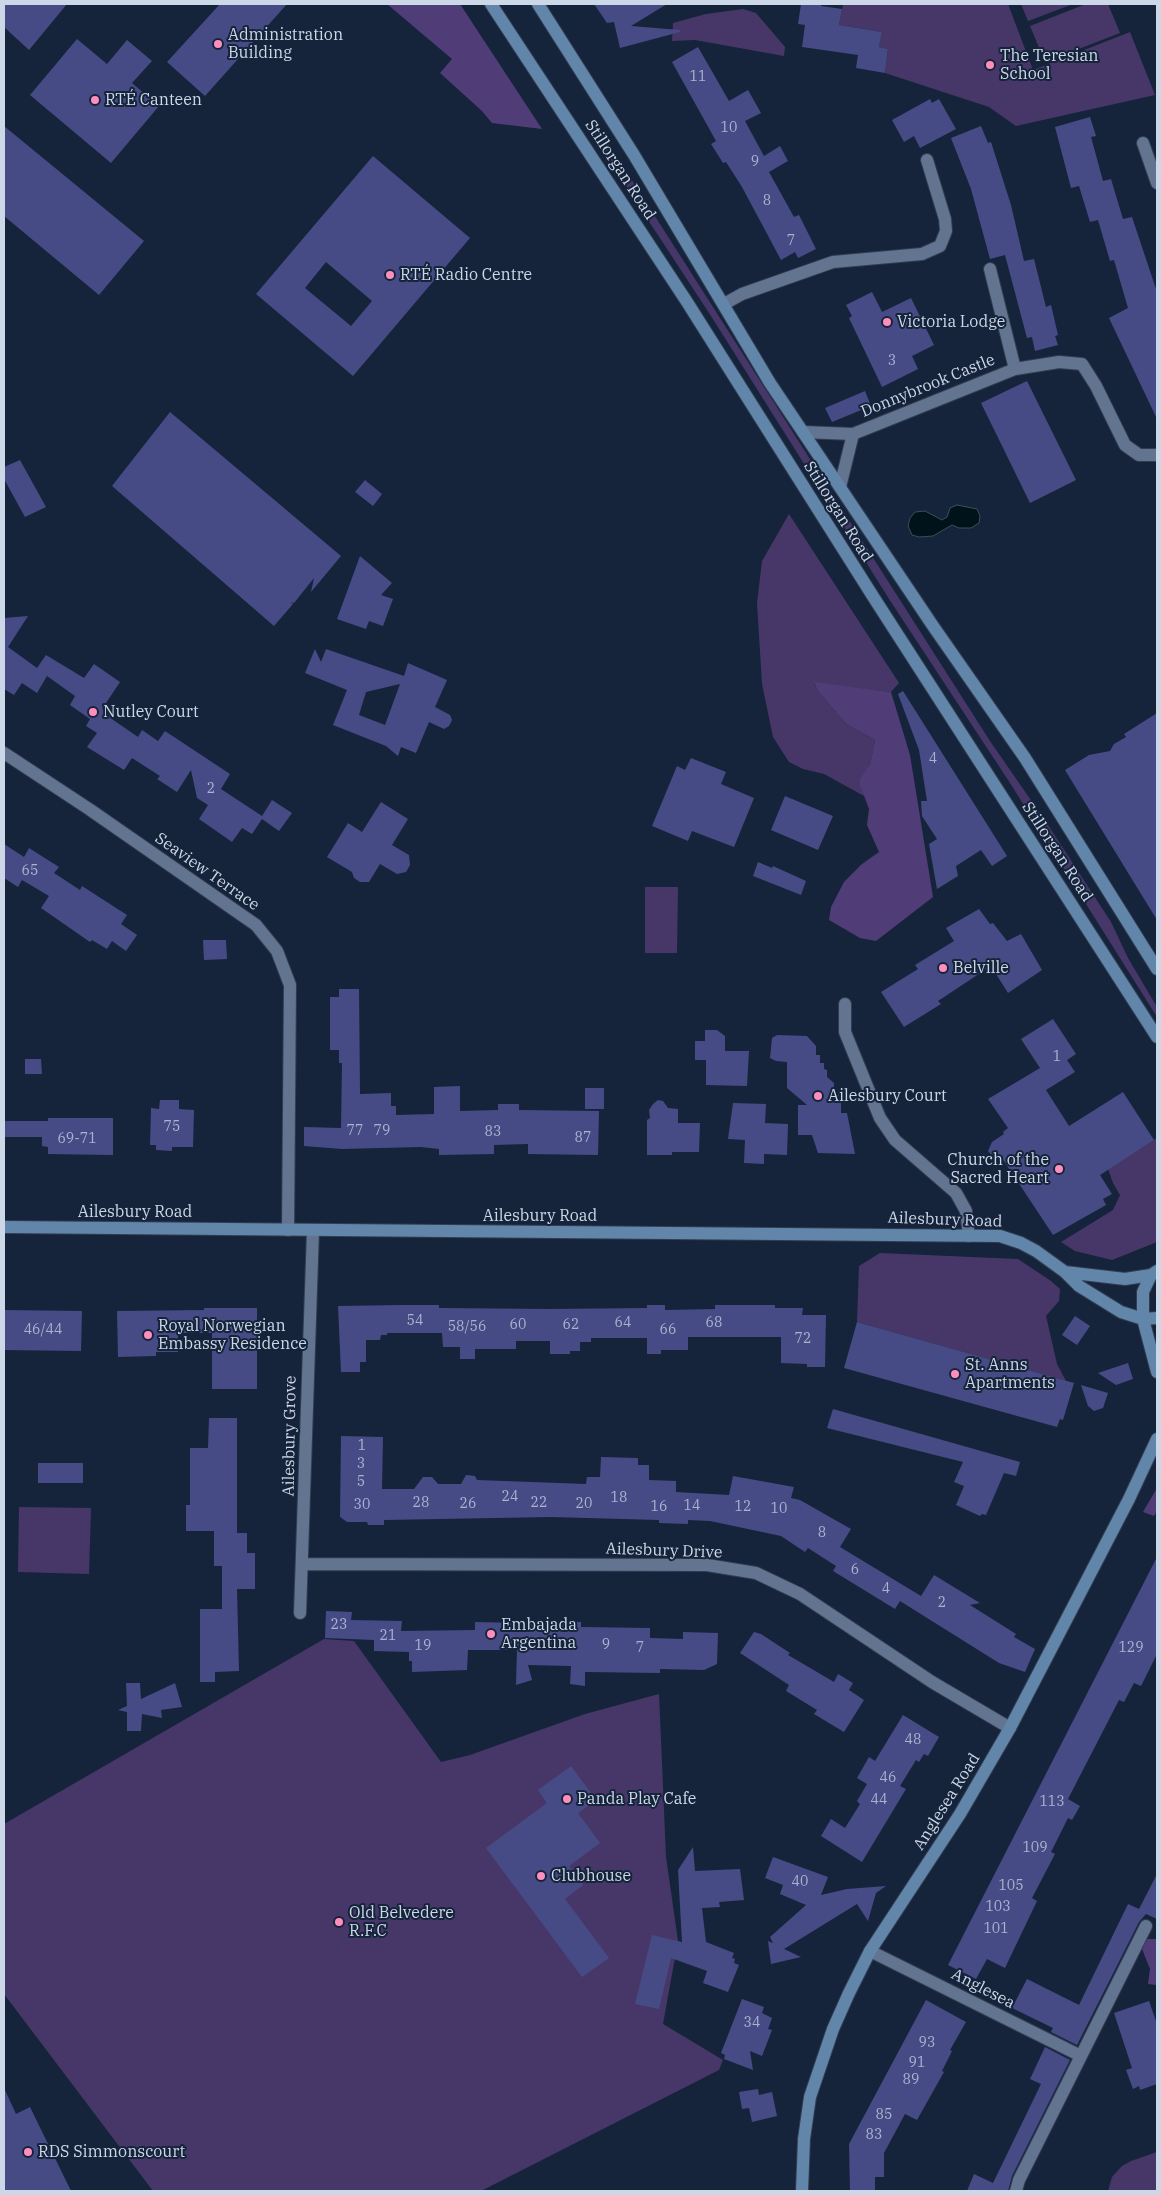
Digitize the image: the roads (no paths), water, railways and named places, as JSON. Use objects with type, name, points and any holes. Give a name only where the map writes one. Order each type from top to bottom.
[{"type":"main road","name":"Stillorgan Road","points":[[491,4],[682,294],[879,606],[1157,1037]]},
{"type":"main road","name":"Stillorgan Road","points":[[538,4],[634,155],[770,383],[1025,758],[1157,968]]},
{"type":"main road","name":"Ailesbury Road","points":[[4,1227],[1000,1236],[1021,1242],[1065,1272],[1079,1286],[1121,1312],[1143,1319],[1157,1318]]},
{"type":"main road","name":"Ailesbury Road","points":[[1065,1272],[1125,1279],[1154,1273]]},
{"type":"main road","points":[[1154,1273],[1143,1292],[1143,1319],[1157,1372]]},
{"type":"main road","name":"Anglesea Road","points":[[802,2191],[804,2139],[810,2097],[833,2029],[870,1951],[960,1814],[1010,1728],[1129,1499],[1157,1439]]},
{"type":"street","points":[[1143,143],[1157,183]]},
{"type":"street","points":[[724,304],[742,294],[833,262],[922,254],[940,246],[946,231],[945,218],[927,160]]},
{"type":"street","name":"Donnybrook Castle","points":[[990,269],[1015,369]]},
{"type":"street","name":"Donnybrook Castle","points":[[803,432],[852,434],[1015,369],[1059,362],[1082,364],[1096,386],[1125,445],[1139,455],[1157,455]]},
{"type":"street","name":"Donnybrook Castle","points":[[840,487],[852,434]]},
{"type":"street","name":"Seaview Terrace","points":[[4,753],[89,809],[256,925],[277,951],[290,984],[288,1230]]},
{"type":"street","points":[[845,1004],[845,1032],[880,1118],[894,1140],[956,1192],[966,1211],[969,1236]]},
{"type":"street","name":"Ailesbury Grove","points":[[300,1613],[314,1230]]},
{"type":"street","name":"Ailesbury Drive","points":[[303,1564],[707,1565],[756,1573],[800,1594],[939,1686],[1010,1728]]},
{"type":"street","points":[[1016,2191],[1019,2180],[1146,1926]]},
{"type":"street","name":"Anglesea","points":[[870,1951],[1081,2056]]},
{"type":"water","points":[[957,505],[977,509],[980,516],[979,523],[971,528],[959,528],[952,525],[933,536],[919,537],[912,535],[908,526],[910,518],[915,512],[925,511],[942,520],[947,517],[950,508]]},
{"type":"place","name":"Administration Building","points":[[218,44]]},
{"type":"place","name":"The Teresian School","points":[[990,65]]},
{"type":"place","name":"RTÉ Canteen","points":[[95,100]]},
{"type":"place","name":"RTÉ Radio Centre","points":[[390,275]]},
{"type":"place","name":"Victoria Lodge","points":[[887,322]]},
{"type":"place","name":"Nutley Court","points":[[93,712]]},
{"type":"place","name":"Belville","points":[[943,968]]},
{"type":"place","name":"Ailesbury Court","points":[[818,1096]]},
{"type":"place","name":"Church of the Sacred Heart","points":[[1059,1169]]},
{"type":"place","name":"Royal Norwegian Embassy Residence","points":[[148,1335]]},
{"type":"place","name":"St. Anns Apartments","points":[[955,1374]]},
{"type":"place","name":"Embajada Argentina","points":[[491,1634]]},
{"type":"place","name":"Panda Play Cafe","points":[[567,1799]]},
{"type":"place","name":"Clubhouse","points":[[541,1876]]},
{"type":"place","name":"Old Belvedere R.F.C","points":[[339,1922]]},
{"type":"place","name":"RDS Simmonscourt","points":[[28,2152]]}]
